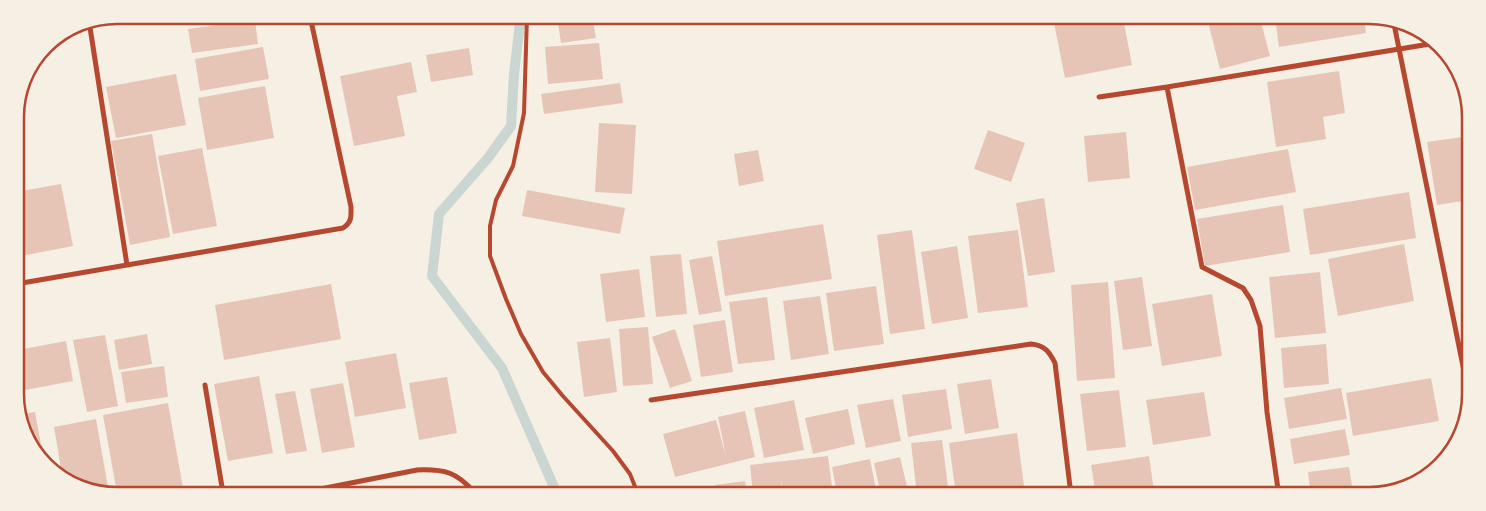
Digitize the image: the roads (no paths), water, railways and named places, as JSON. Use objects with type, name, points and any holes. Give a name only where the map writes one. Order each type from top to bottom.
[{"type":"street","points":[[24,283],[343,228],[350,222],[351,207],[312,24]]},
{"type":"street","points":[[1395,27],[1462,361]]},
{"type":"street","points":[[90,28],[127,265]]},
{"type":"street","points":[[1099,97],[1167,88],[1428,45]]},
{"type":"street","points":[[1167,88],[1202,267],[1243,288],[1251,300],[1260,326],[1266,412],[1278,487]]},
{"type":"street","points":[[651,400],[1021,346],[1039,345],[1045,348],[1055,363],[1070,487]]},
{"type":"street","points":[[205,385],[222,487]]},
{"type":"street","points":[[331,487],[417,470],[428,470],[446,472],[460,478],[469,487]]},
{"type":"lane","points":[[527,24],[524,113],[513,166],[496,200],[490,226],[490,256],[521,334],[543,372],[562,396],[613,451],[630,474],[635,487]]},
{"type":"waterway","points":[[520,24],[514,74],[511,126],[488,158],[439,214],[432,276],[502,368],[554,487]]}]
